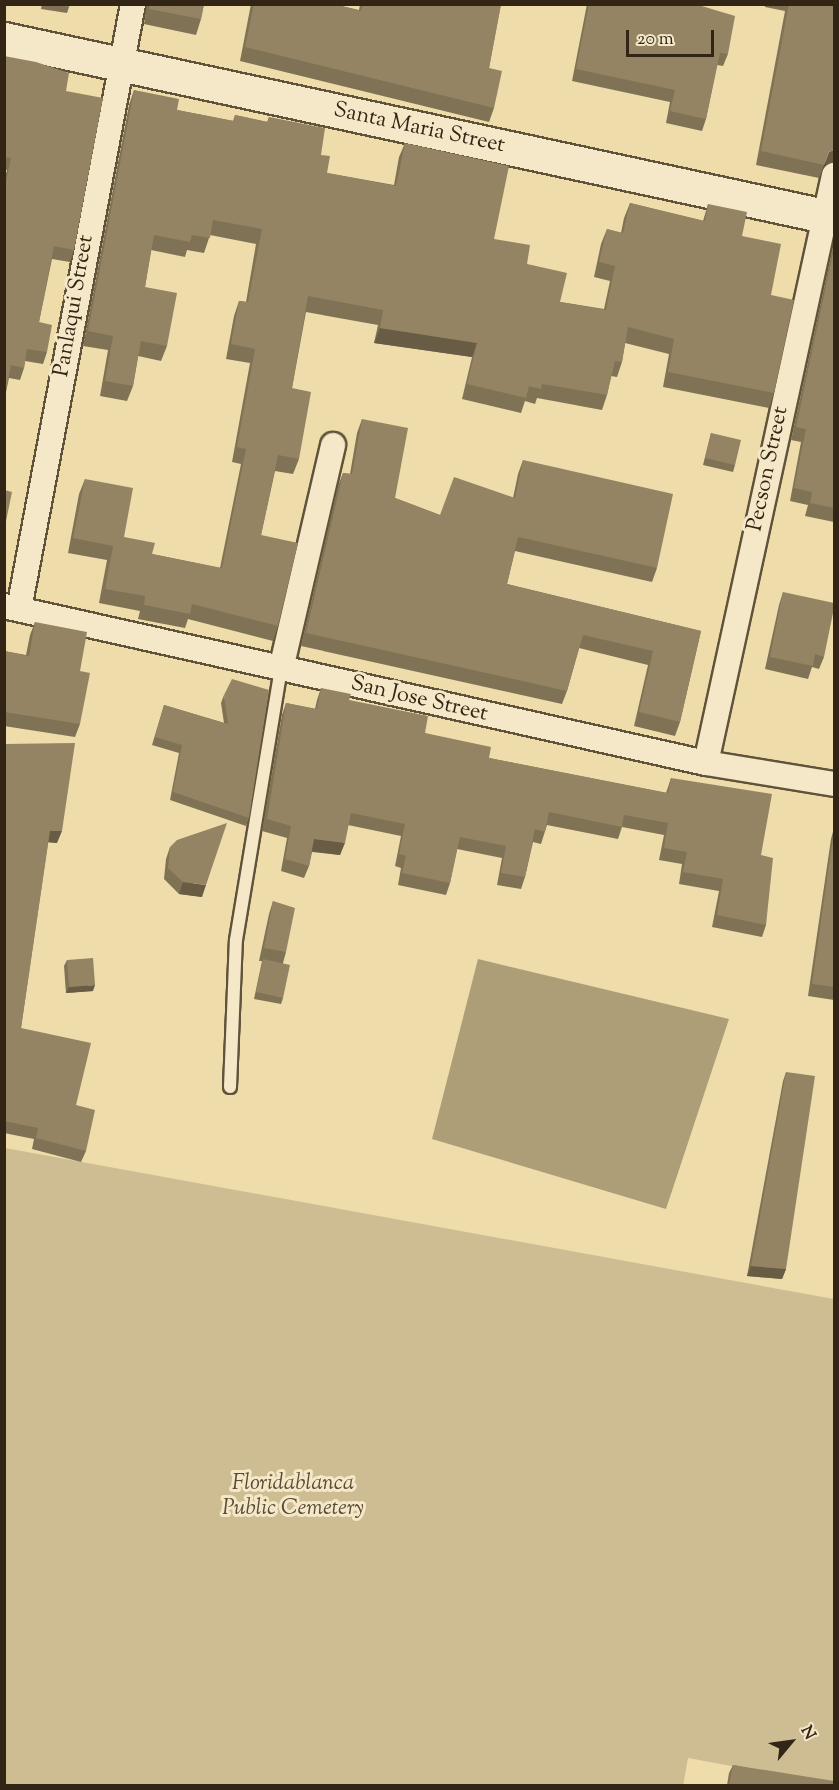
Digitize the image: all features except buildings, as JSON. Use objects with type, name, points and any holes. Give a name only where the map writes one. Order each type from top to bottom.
[{"type":"street","name":"Panlaqui Street","points":[[12,607],[133,4]]},
{"type":"street","name":"Santa Maria Street","points":[[4,39],[829,217]]},
{"type":"street","name":"Pecson Street","points":[[706,764],[829,217],[834,175]]},
{"type":"street","points":[[281,669],[333,446]]},
{"type":"street","name":"San Jose Street","points":[[12,607],[706,764],[834,784]]},
{"type":"lane","points":[[230,1087],[236,940],[281,669]]},
{"type":"green space","name":"Floridablanca Public Cemetery","points":[[5,1148],[834,1299],[834,1785],[688,1758],[683,1786],[5,1786]]},
{"type":"shaded area","points":[[478,959],[729,1019],[666,1209],[432,1139]]}]
